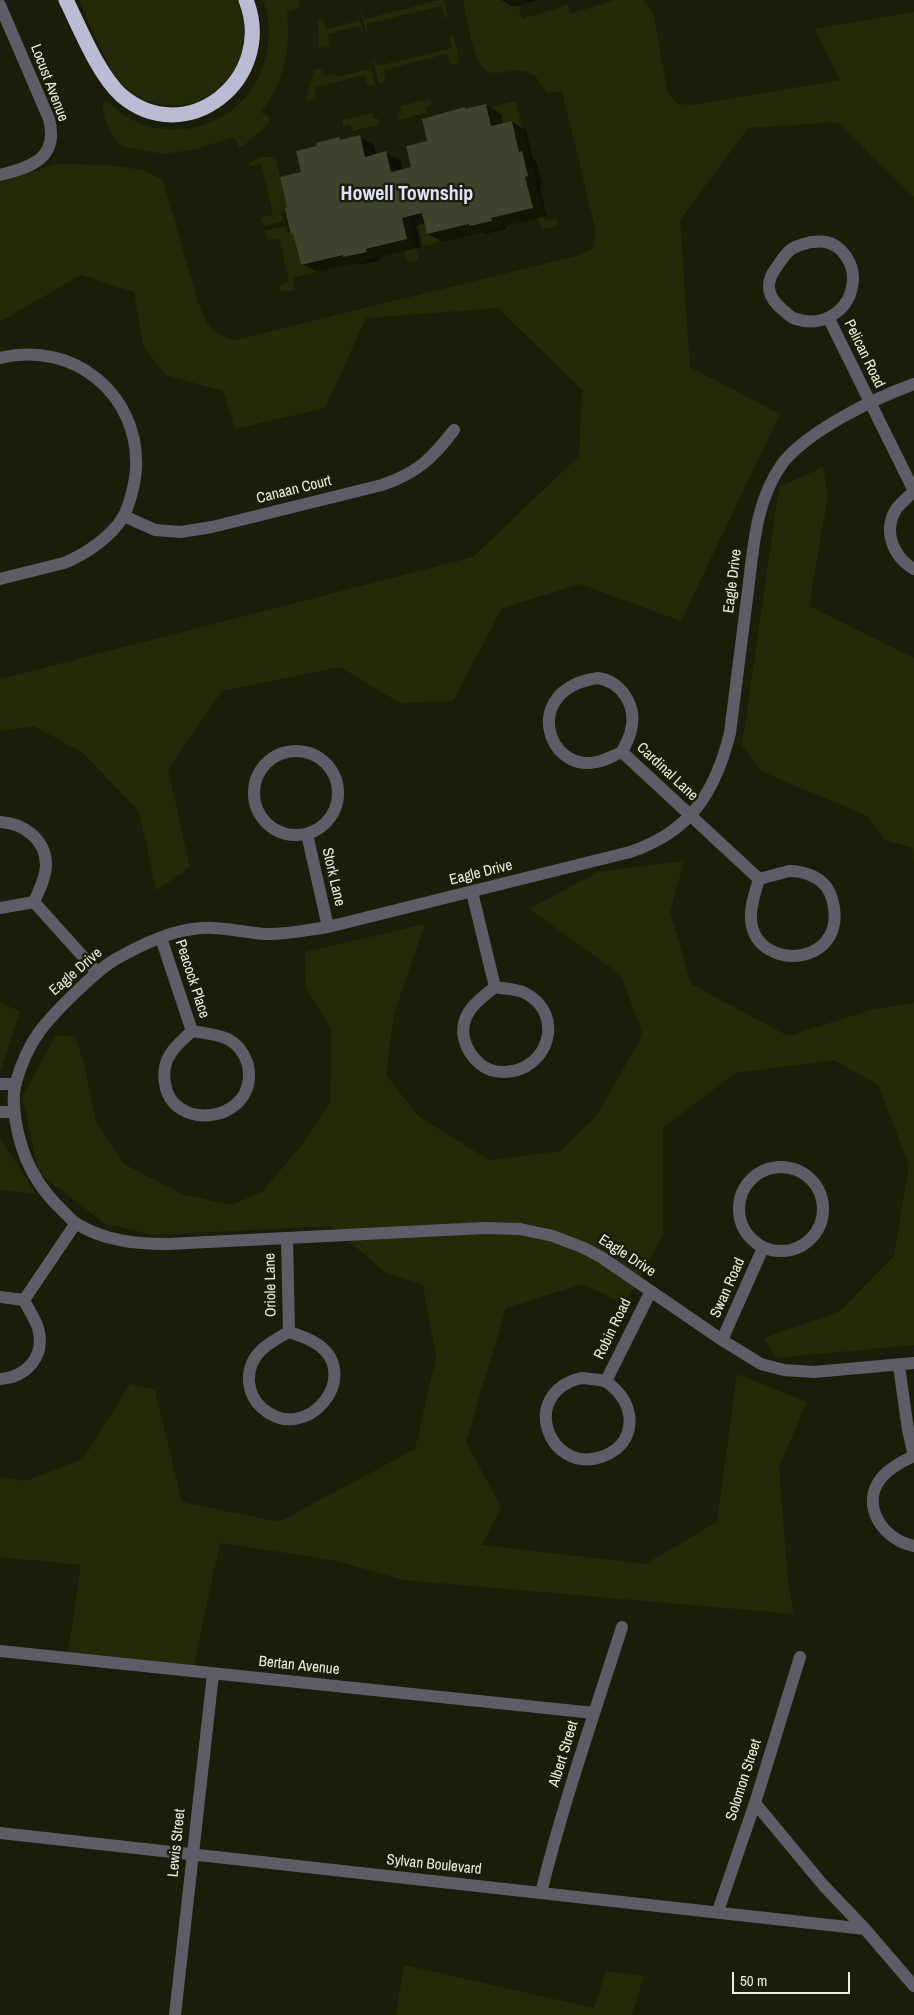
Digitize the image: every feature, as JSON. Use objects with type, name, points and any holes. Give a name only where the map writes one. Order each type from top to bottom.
[{"type":"highway","points":[[66,0],[112,86],[122,96],[139,106],[165,114],[184,113],[208,106],[219,99],[235,84],[244,70],[252,44],[252,21],[246,0]]},
{"type":"street","name":"Locust Avenue","points":[[0,5],[49,119],[52,131],[51,144],[42,158],[37,162],[0,175]]},
{"type":"street","name":"Pelican Road","points":[[811,242],[828,242],[840,250],[846,257],[852,270],[853,280],[849,295],[840,310],[829,319],[806,321],[796,319],[776,305],[770,295],[768,285],[771,274],[786,252],[795,246],[811,242]]},
{"type":"street","name":"Pelican Road","points":[[829,319],[914,491]]},
{"type":"street","points":[[0,358],[22,355],[59,358],[87,371],[116,397],[128,418],[136,451],[135,482],[124,516],[99,543],[74,559],[0,579]]},
{"type":"street","name":"Eagle Drive","points":[[914,384],[870,403],[821,430],[792,452],[774,476],[767,490],[757,524],[730,734],[720,770],[706,795],[690,816],[673,832],[652,845],[328,927],[282,934],[220,928],[193,929],[161,938],[116,958],[96,971],[44,1024],[31,1044],[16,1084],[14,1112],[23,1154],[32,1174],[44,1192],[76,1223],[102,1236],[138,1244],[484,1228],[520,1229],[552,1236],[584,1248],[601,1257],[752,1360],[784,1370],[814,1372],[914,1364]]},
{"type":"street","name":"Canaan Court","points":[[124,516],[155,530],[181,532],[212,527],[382,485],[400,479],[417,470],[429,460],[454,430]]},
{"type":"street","points":[[914,491],[897,508],[891,520],[890,534],[893,547],[900,559],[914,569]]},
{"type":"street","name":"Cardinal Lane","points":[[598,678],[606,680],[619,688],[626,696],[633,719],[631,731],[622,752],[597,762],[586,763],[574,760],[564,754],[556,747],[549,723],[551,708],[555,698],[566,688],[582,680],[598,678]]},
{"type":"street","name":"Stork Lane","points":[[295,751],[309,753],[332,769],[337,780],[338,796],[333,812],[329,819],[307,834],[280,831],[266,822],[258,813],[253,793],[257,777],[268,762],[280,754],[295,751]]},
{"type":"street","name":"Cardinal Lane","points":[[622,752],[759,879]]},
{"type":"street","points":[[0,822],[11,823],[31,832],[38,841],[44,855],[46,865],[44,878],[34,902]]},
{"type":"street","name":"Stork Lane","points":[[307,834],[328,927]]},
{"type":"street","points":[[788,871],[796,871],[809,874],[820,880],[829,890],[834,907],[835,920],[832,931],[821,946],[809,954],[797,957],[780,955],[765,947],[755,934],[751,922],[751,908],[759,879],[788,871]]},
{"type":"street","points":[[472,892],[495,987]]},
{"type":"street","points":[[0,908],[34,902]]},
{"type":"street","points":[[34,902],[96,971]]},
{"type":"street","name":"Peacock Place","points":[[161,938],[192,1032]]},
{"type":"street","points":[[495,987],[522,992],[530,996],[544,1011],[548,1024],[549,1032],[543,1049],[533,1063],[515,1072],[496,1072],[485,1068],[474,1060],[463,1036],[466,1015],[474,1004],[495,987]]},
{"type":"street","name":"Peacock Place","points":[[192,1032],[224,1036],[236,1043],[244,1054],[249,1066],[248,1085],[243,1096],[232,1107],[217,1115],[207,1117],[190,1114],[177,1106],[166,1088],[165,1066],[170,1053],[192,1032]]},
{"type":"street","points":[[0,1084],[16,1084]]},
{"type":"street","points":[[0,1112],[14,1112]]},
{"type":"street","name":"Swan Road","points":[[786,1167],[799,1170],[811,1180],[823,1202],[822,1223],[809,1240],[796,1248],[778,1252],[763,1248],[744,1229],[739,1217],[738,1204],[741,1191],[745,1184],[764,1170],[786,1167]]},
{"type":"street","points":[[24,1300],[76,1223]]},
{"type":"street","name":"Oriole Lane","points":[[287,1238],[288,1332]]},
{"type":"street","name":"Swan Road","points":[[722,1340],[763,1248]]},
{"type":"street","name":"Robin Road","points":[[606,1381],[651,1291]]},
{"type":"street","points":[[0,1297],[24,1300]]},
{"type":"street","points":[[0,1379],[12,1378],[21,1374],[34,1362],[39,1351],[38,1327],[24,1300]]},
{"type":"street","name":"Oriole Lane","points":[[288,1332],[316,1343],[323,1350],[330,1359],[334,1372],[334,1384],[324,1404],[315,1412],[300,1419],[284,1420],[270,1415],[256,1403],[249,1383],[254,1358],[261,1348],[288,1332]]},
{"type":"street","points":[[899,1366],[908,1430],[914,1456],[889,1470],[876,1487],[873,1501],[874,1512],[883,1529],[892,1538],[905,1545],[914,1546]]},
{"type":"street","name":"Robin Road","points":[[581,1378],[606,1381],[624,1399],[630,1424],[627,1435],[619,1447],[606,1456],[580,1461],[563,1451],[551,1439],[546,1422],[547,1405],[561,1386],[572,1380],[581,1378]]},
{"type":"street","name":"Albert Street","points":[[541,1893],[550,1856],[622,1627]]},
{"type":"street","name":"Bertan Avenue","points":[[0,1651],[594,1713]]},
{"type":"street","name":"Solomon Street","points":[[718,1911],[755,1803],[800,1657]]},
{"type":"street","name":"Lewis Street","points":[[175,2015],[213,1674]]},
{"type":"street","points":[[755,1803],[824,1885],[865,1928],[914,1986]]},
{"type":"street","name":"Sylvan Boulevard","points":[[0,1834],[865,1928]]},
{"type":"green space","points":[[79,0],[237,0],[244,27],[242,52],[232,74],[216,91],[195,102],[171,106],[147,100],[123,85],[117,78],[99,45]]},
{"type":"green space","points":[[263,0],[299,0],[300,4],[297,9],[287,12],[288,39],[284,65],[275,89],[261,112],[270,118],[268,124],[243,146],[239,147],[234,137],[196,149],[164,154],[123,147],[111,132],[105,118],[103,106],[105,101],[125,116],[143,124],[152,127],[180,129],[205,125],[227,114],[245,97],[259,77],[267,53],[269,27]]},
{"type":"green space","points":[[444,0],[448,17],[444,17],[441,6],[367,24],[367,36],[360,8],[365,19]]},
{"type":"green space","points":[[463,0],[525,0],[526,3],[518,5],[522,19],[568,5],[570,14],[615,0],[643,0],[653,12],[668,93],[678,104],[692,105],[840,80],[815,29],[914,12],[914,197],[837,122],[748,128],[680,220],[690,367],[780,414],[681,621],[580,584],[502,608],[453,701],[400,703],[340,667],[222,691],[168,769],[190,867],[156,891],[139,811],[83,753],[34,726],[0,731],[0,679],[473,557],[579,456],[582,390],[498,308],[366,318],[325,408],[235,429],[223,391],[165,375],[143,345],[134,292],[81,275],[0,322],[0,182],[56,164],[110,165],[142,170],[163,180],[202,313],[215,332],[235,340],[580,255],[593,248],[596,232],[562,91],[547,93],[536,77],[529,72],[494,73],[482,67],[473,45]]},
{"type":"green space","points":[[357,9],[364,37],[359,26],[328,34],[330,46],[319,47],[318,19],[323,19],[326,29],[358,21]]},
{"type":"green space","points":[[451,35],[454,37],[459,60],[457,64],[450,65],[446,54],[384,70],[385,81],[379,84],[372,55],[377,66],[452,48],[449,37]]},
{"type":"green space","points":[[368,56],[375,85],[368,86],[364,75],[314,88],[316,99],[306,101],[314,70],[319,68],[323,71],[324,76],[335,74],[336,77],[370,69]]},
{"type":"green space","points":[[430,99],[432,105],[425,107],[426,113],[399,120],[397,113],[401,112],[400,106]]},
{"type":"green space","points":[[516,101],[530,158],[524,159],[519,152],[512,121],[491,126],[487,108]]},
{"type":"green space","points":[[373,113],[374,119],[378,118],[379,125],[352,131],[350,125],[343,127],[342,120]]},
{"type":"green space","points":[[261,157],[271,157],[276,160],[287,207],[285,208],[286,211],[281,212],[283,221],[263,226],[261,218],[273,214],[261,164],[250,166],[248,164]]},
{"type":"green space","points":[[532,166],[545,220],[556,219],[558,222],[557,226],[542,229],[538,218],[423,246],[416,215],[422,213],[427,234],[469,224],[469,226],[492,221],[491,218],[532,208],[525,177],[526,167]]},
{"type":"green space","points":[[408,216],[419,260],[408,262],[404,251],[293,278],[294,290],[279,291],[279,285],[289,282],[279,238],[267,240],[264,231],[285,226],[287,233],[293,233],[301,265],[343,255],[344,257],[366,252],[366,249],[407,239],[402,218]]},
{"type":"green space","points":[[823,467],[828,496],[809,606],[914,658],[914,863],[913,848],[885,840],[867,816],[761,771],[742,746],[779,487]]},
{"type":"green space","points":[[684,861],[670,912],[691,984],[788,1036],[874,1009],[914,1003],[914,1345],[776,1358],[764,1338],[839,1312],[894,1256],[909,1165],[878,1085],[834,1060],[735,1073],[663,1128],[663,1236],[625,1304],[582,1284],[506,1308],[466,1442],[501,1507],[482,1545],[645,1564],[717,1522],[737,1374],[807,1402],[779,1467],[788,1581],[794,1614],[404,1580],[333,1560],[220,1543],[192,1673],[67,1660],[81,1565],[0,1557],[0,1477],[25,1481],[83,1459],[130,1384],[155,1390],[182,1502],[279,1522],[415,1449],[436,1358],[423,1285],[385,1272],[331,1226],[153,1235],[104,1223],[39,1173],[22,1097],[56,1035],[75,1037],[84,1063],[96,1122],[124,1164],[182,1194],[231,1205],[262,1192],[301,1146],[330,1103],[331,1029],[306,988],[305,952],[425,924],[394,1014],[386,1075],[419,1117],[489,1160],[560,1151],[596,1116],[643,1035],[621,975],[529,909],[598,872]]},
{"type":"green space","points":[[0,1003],[20,1011],[0,1073]]},
{"type":"green space","points":[[0,1138],[36,1194],[0,1190]]},
{"type":"green space","points":[[404,1965],[594,2008],[606,1971],[644,1976],[632,2015],[396,2015]]},
{"type":"building","points":[[486,104],[491,126],[512,121],[519,152],[522,151],[524,159],[528,176],[525,177],[533,208],[491,218],[492,221],[469,226],[469,224],[427,234],[422,213],[402,218],[407,239],[366,249],[367,252],[343,257],[343,255],[301,265],[293,233],[291,234],[288,222],[285,208],[287,207],[280,177],[301,172],[296,151],[317,146],[316,143],[339,137],[340,140],[360,135],[365,157],[386,151],[391,172],[411,167],[406,146],[427,141],[422,119],[465,107],[465,109]]},
{"type":"district","name":"Howell Township","points":[[407,195]]}]
